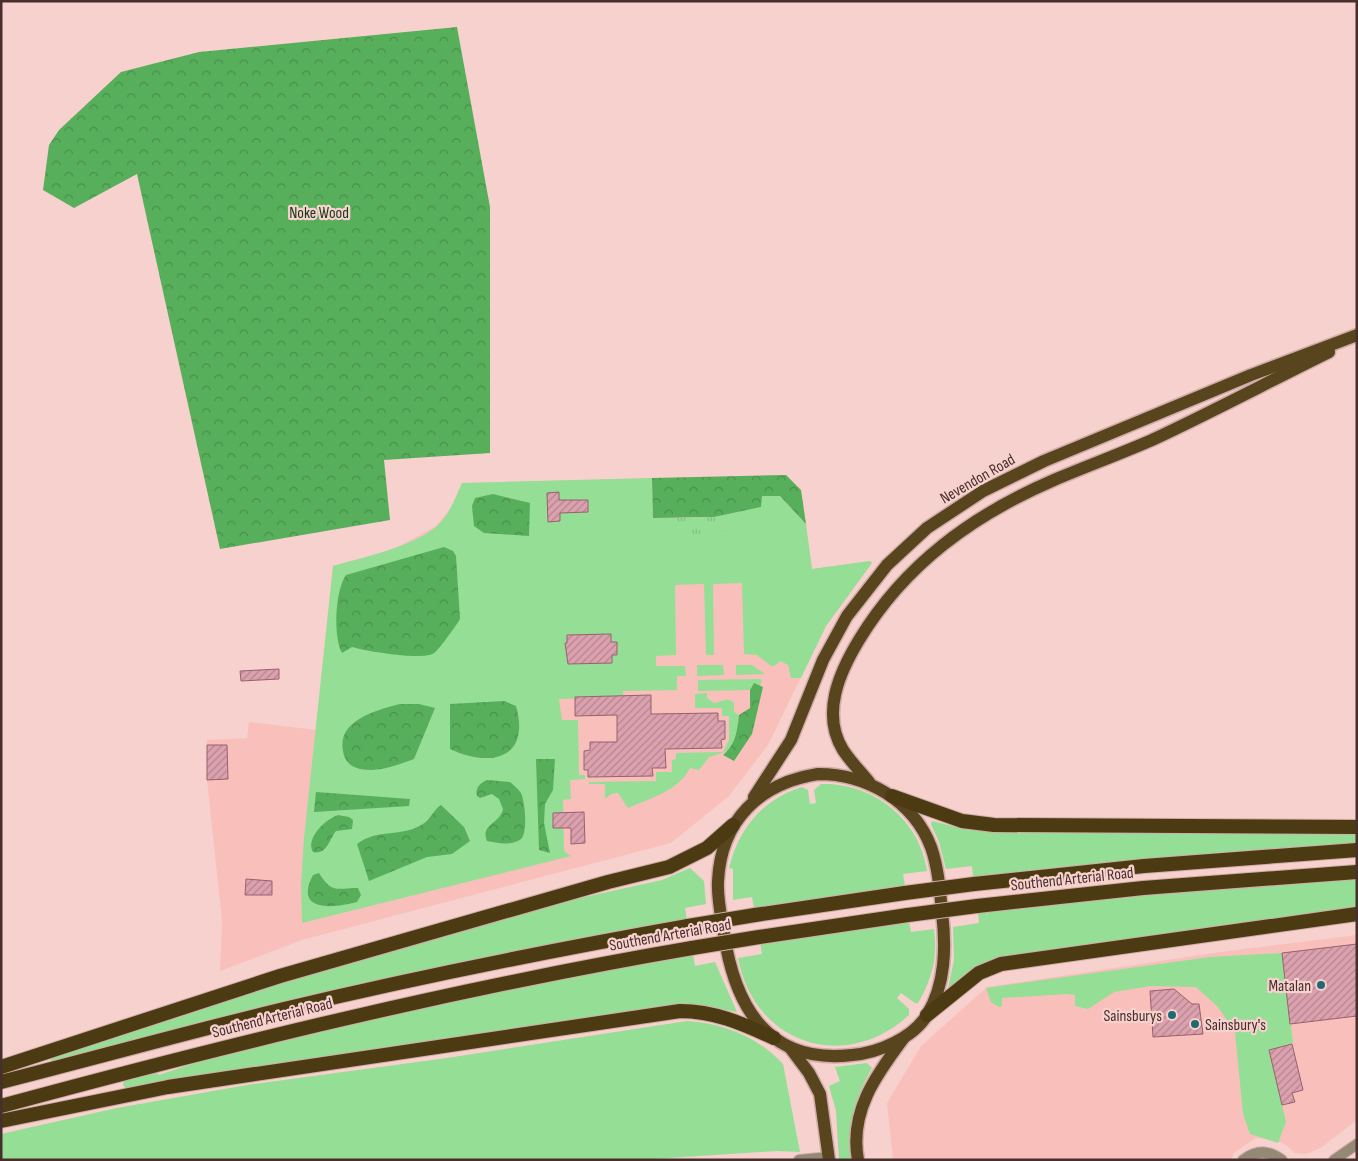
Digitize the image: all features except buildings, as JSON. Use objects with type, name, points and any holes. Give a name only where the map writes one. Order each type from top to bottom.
[{"type":"highway","points":[[892,796],[962,821],[994,825],[1357,826]]},
{"type":"highway","points":[[1,1067],[280,976],[608,882],[669,867],[707,848],[733,825]]},
{"type":"highway","name":"Southend Arterial Road","points":[[1,1082],[182,1034],[349,994],[508,960],[688,926],[974,884],[1153,865],[1357,850]]},
{"type":"highway","name":"Southend Arterial Road","points":[[1,1106],[221,1047],[362,1013],[563,971],[759,936],[977,906],[1170,885],[1357,872]]},
{"type":"highway","points":[[927,1015],[979,973],[1001,964],[1357,914]]},
{"type":"highway","points":[[1,1121],[168,1087],[680,1011],[704,1012],[723,1016],[774,1038]]},
{"type":"main road","name":"Nevendon Road","points":[[870,782],[844,752],[837,738],[832,716],[835,694],[843,669],[873,616],[916,567],[962,529],[1014,498],[1150,441],[1357,337]]},
{"type":"main road","name":"Nevendon Road","points":[[747,807],[791,740],[823,660],[848,616],[887,565],[927,528],[983,491],[1044,461],[1251,375],[1357,337]]},
{"type":"main road","points":[[858,1160],[856,1136],[867,1092],[878,1072],[904,1037],[927,1015],[938,986],[944,958],[944,934],[937,873],[931,849],[919,822],[892,796],[870,782],[842,775],[808,776],[780,784],[747,807],[733,825],[718,877],[718,893],[725,943],[731,972],[739,995],[750,1013],[774,1038],[792,1049],[829,1056],[855,1055],[904,1037]]},
{"type":"main road","points":[[792,1049],[809,1073],[820,1094],[829,1159]]},
{"type":"street","points":[[1334,1160],[1356,1145]]},
{"type":"street","points":[[1242,1160],[1258,1152],[1270,1153],[1282,1160]]},
{"type":"street","points":[[799,1160],[829,1159]]},
{"type":"shaded area","points":[[786,475],[801,490],[812,569],[870,561],[872,563],[826,626],[768,745],[729,796],[671,843],[302,940],[220,971],[222,921],[207,780],[207,740],[247,738],[249,722],[317,730],[333,566],[394,549],[436,526],[451,508],[462,483]]},
{"type":"shaded area","points":[[1357,935],[1357,1120],[1322,1147],[1306,1154],[1295,1153],[1286,1145],[1272,1139],[1256,1138],[1234,1153],[1231,1160],[893,1160],[887,1103],[921,1046],[987,987],[1220,952]]},
{"type":"green space","name":"Noke Wood","points":[[457,27],[490,207],[490,453],[384,460],[390,520],[220,549],[137,174],[74,208],[43,190],[49,145],[59,130],[121,72],[199,52]]},
{"type":"green space","points":[[786,475],[801,490],[806,524],[780,496],[762,496],[761,507],[714,517],[653,518],[652,478]]},
{"type":"green space","points":[[652,478],[653,518],[673,518],[674,540],[723,530],[722,524],[714,517],[760,507],[762,496],[780,496],[806,524],[812,569],[870,561],[872,563],[826,626],[801,678],[791,678],[788,665],[780,661],[776,665],[771,666],[757,655],[744,654],[742,583],[713,584],[714,655],[706,655],[704,584],[675,585],[676,655],[656,656],[656,666],[685,666],[686,676],[677,676],[677,690],[623,691],[623,696],[559,699],[562,720],[578,720],[579,775],[585,775],[585,779],[570,780],[571,799],[563,800],[564,851],[571,856],[302,923],[301,884],[304,838],[333,566],[388,551],[427,533],[437,526],[452,506],[462,483]]},
{"type":"green space","points":[[493,494],[530,503],[529,536],[484,533],[474,526],[472,506],[475,498]]},
{"type":"green space","points":[[714,517],[722,524],[723,530],[715,539],[673,540],[673,518]]},
{"type":"green space","points":[[444,547],[453,551],[456,556],[460,619],[436,651],[428,655],[407,656],[352,647],[342,653],[337,636],[336,614],[339,592],[346,575]]},
{"type":"green space","points":[[697,665],[723,665],[724,675],[697,676]]},
{"type":"green space","points":[[736,665],[752,665],[765,674],[736,675]]},
{"type":"green space","points":[[760,679],[762,681],[760,686],[754,683],[750,690],[698,691],[698,680]]},
{"type":"green space","points":[[754,683],[763,687],[752,734],[734,761],[723,755],[733,742],[739,715],[750,708],[750,690]]},
{"type":"green space","points":[[707,693],[707,698],[714,703],[729,700],[734,703],[734,712],[739,715],[736,739],[730,748],[726,751],[709,757],[699,770],[690,768],[678,783],[663,793],[628,808],[618,793],[611,794],[605,799],[605,784],[589,784],[589,782],[656,781],[656,772],[672,772],[672,760],[676,759],[676,753],[723,752],[729,740],[729,716],[722,716],[722,708],[695,708],[695,694]]},
{"type":"green space","points":[[504,701],[516,706],[519,724],[518,738],[512,748],[504,754],[492,758],[465,755],[450,749],[450,704]]},
{"type":"green space","points":[[400,704],[419,704],[435,708],[414,759],[386,768],[371,770],[364,770],[349,764],[343,751],[343,740],[346,731],[352,724],[370,713]]},
{"type":"green space","points":[[536,759],[555,759],[553,790],[545,804],[544,823],[550,853],[539,850]]},
{"type":"green space","points":[[487,780],[510,782],[521,793],[525,809],[525,830],[521,839],[514,843],[487,841],[486,831],[488,827],[498,818],[503,809],[499,799],[492,794],[480,798],[477,796],[479,786]]},
{"type":"green space","points":[[821,784],[840,785],[858,789],[891,807],[915,835],[923,852],[927,871],[903,874],[905,886],[754,908],[752,897],[733,900],[733,869],[729,868],[739,840],[754,817],[775,800],[802,787],[808,790],[810,804],[816,803],[814,790]]},
{"type":"green space","points":[[316,792],[410,799],[409,806],[314,812]]},
{"type":"green space","points":[[441,805],[464,827],[470,841],[452,854],[427,857],[369,881],[357,844],[373,836],[415,828],[426,822]]},
{"type":"green space","points":[[338,815],[349,817],[353,820],[352,829],[336,831],[325,849],[313,852],[311,847],[314,835],[323,825]]},
{"type":"green space","points":[[932,821],[960,828],[995,832],[1357,832],[1357,844],[1226,852],[973,878],[972,866],[946,869],[939,842],[931,824]]},
{"type":"green space","points":[[690,868],[704,881],[706,904],[685,908],[687,920],[483,958],[52,1062],[50,1057],[220,1001],[567,901],[662,880]]},
{"type":"green space","points":[[319,873],[331,887],[339,889],[358,888],[361,895],[357,902],[328,906],[312,902],[308,896],[308,887],[313,875]]},
{"type":"green space","points":[[1357,879],[1357,907],[1005,957],[973,969],[950,989],[948,988],[954,960],[953,927],[979,923],[978,913],[1144,894]]},
{"type":"green space","points":[[909,922],[911,932],[934,929],[935,949],[933,968],[918,1003],[915,1003],[901,993],[897,998],[909,1009],[909,1015],[884,1033],[858,1043],[831,1046],[806,1041],[782,1029],[762,1011],[747,988],[738,958],[762,954],[760,943]]},
{"type":"green space","points":[[1282,953],[1293,1043],[1269,1050],[1286,1122],[1278,1143],[1250,1134],[1243,1114],[1235,1032],[1218,1007],[1196,987],[1150,986],[1114,992],[1088,1009],[1075,1006],[1075,995],[1067,994],[1002,998],[1002,1006],[999,1007],[991,1002],[986,988],[1210,957]]},
{"type":"green space","points":[[693,954],[695,966],[715,962],[737,1012],[698,1005],[670,1006],[245,1068],[126,1089],[123,1085],[124,1080],[155,1071],[159,1075],[254,1046],[318,1031],[415,1009]]},
{"type":"green space","points":[[687,1021],[727,1028],[739,1033],[763,1046],[783,1064],[800,1152],[776,1151],[639,1160],[1,1160],[1,1134],[117,1108],[247,1085],[447,1058]]},
{"type":"green space","points":[[867,1063],[872,1068],[861,1089],[851,1124],[851,1160],[839,1160],[836,1111],[829,1086],[840,1081],[835,1067]]},
{"type":"place","name":"Matalan","points":[[1321,985]]},
{"type":"place","name":"Sainsburys","points":[[1172,1015]]},
{"type":"place","name":"Sainsbury's","points":[[1195,1024]]}]
